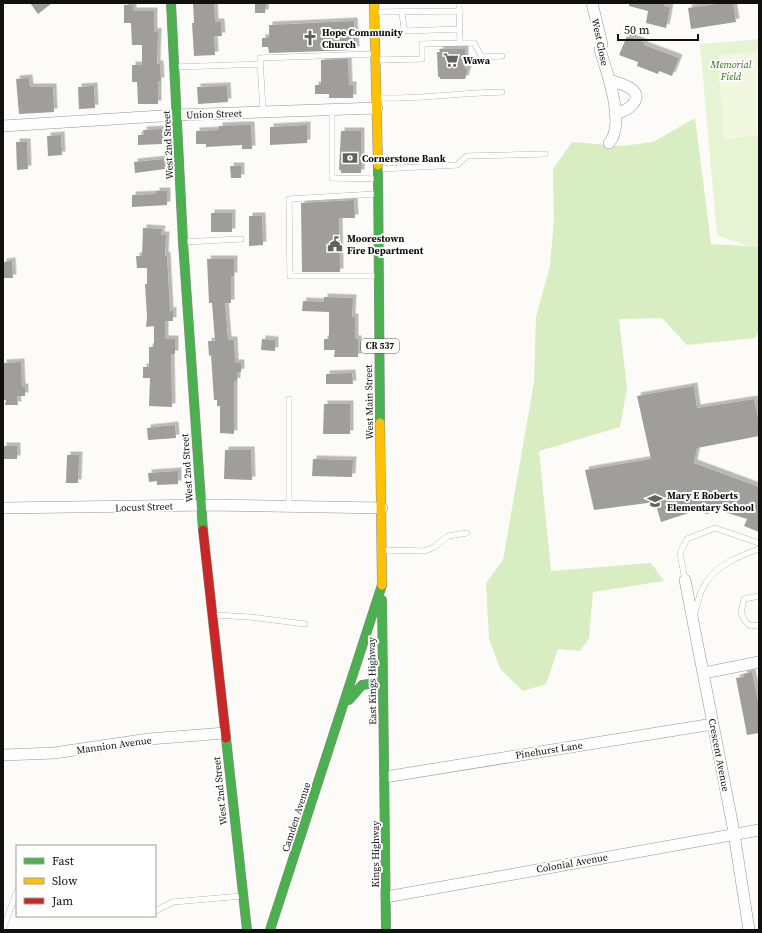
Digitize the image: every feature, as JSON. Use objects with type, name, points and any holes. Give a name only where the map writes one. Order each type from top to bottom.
[{"type":"main road","name":"West 2nd Street","points":[[171,3],[200,506],[247,930]]},
{"type":"main road","name":"West Main Street","points":[[374,8],[378,169],[382,585]]},
{"type":"main road","name":"East Kings Highway","points":[[382,585],[382,682],[385,778]]},
{"type":"main road","name":"Camden Avenue","points":[[270,930],[382,585]]},
{"type":"main road","name":"Camden Avenue","points":[[342,711],[357,687],[366,682],[382,682]]},
{"type":"main road","name":"Kings Highway","points":[[385,778],[386,930]]},
{"type":"street","name":"West Close","points":[[592,3],[602,44],[600,50],[615,100],[614,138],[609,143]]},
{"type":"street","name":"West Close","points":[[609,80],[628,85],[635,94],[636,100],[633,105],[615,115]]},
{"type":"street","name":"Union Street","points":[[3,126],[177,115],[332,109],[377,103]]},
{"type":"street","name":"Locust Street","points":[[3,508],[200,506],[382,508]]},
{"type":"street","name":"Crescent Avenue","points":[[685,580],[694,618],[734,834],[749,930]]},
{"type":"street","points":[[704,673],[759,662]]},
{"type":"street","name":"Pinehurst Lane","points":[[385,778],[713,724]]},
{"type":"street","name":"Mannion Avenue","points":[[3,755],[54,753],[149,739],[225,733]]},
{"type":"street","name":"Colonial Avenue","points":[[386,897],[759,830]]},
{"type":"lane","points":[[459,3],[460,43]]},
{"type":"lane","points":[[374,8],[402,12],[459,11]]},
{"type":"lane","points":[[402,12],[402,25],[407,31],[460,29]]},
{"type":"lane","points":[[263,112],[260,58],[376,57],[422,59],[422,44],[460,43],[474,43],[482,57],[502,56]]},
{"type":"lane","points":[[174,67],[260,64]]},
{"type":"lane","points":[[377,103],[464,93],[502,92]]},
{"type":"lane","points":[[332,109],[332,178],[378,179]]},
{"type":"lane","points":[[378,169],[457,165],[467,156],[545,154]]},
{"type":"lane","points":[[378,194],[289,199],[290,276],[379,276]]},
{"type":"lane","points":[[184,242],[241,239]]},
{"type":"lane","points":[[289,399],[289,506]]},
{"type":"lane","points":[[685,580],[680,553],[687,539],[701,532],[715,528],[759,543]]},
{"type":"lane","points":[[382,550],[425,550],[434,547],[448,536],[468,533]]},
{"type":"lane","points":[[694,618],[705,584],[716,570],[738,557],[759,549]]},
{"type":"lane","points":[[759,596],[744,600],[741,613],[751,626],[759,625]]},
{"type":"lane","points":[[211,615],[250,617],[305,624]]},
{"type":"lane","points":[[3,929],[16,894]]},
{"type":"lane","points":[[156,911],[173,902],[243,896]]},
{"type":"green space","name":"Memorial Field","points":[[759,39],[759,250],[717,235],[700,44]]},
{"type":"green space","points":[[759,52],[759,135],[724,139],[718,55]]},
{"type":"green space","points":[[695,118],[711,244],[759,247],[759,331],[755,338],[687,345],[662,318],[619,319],[627,388],[620,427],[539,451],[551,571],[651,563],[664,581],[593,592],[589,638],[580,651],[558,649],[546,684],[523,691],[501,670],[489,639],[486,583],[503,560],[534,382],[536,317],[550,266],[554,220],[553,169],[572,142],[622,146],[653,142]]},
{"type":"building","points":[[30,3],[52,3],[38,14]]},
{"type":"building","points":[[193,3],[214,3],[215,22],[221,22],[222,36],[214,36],[215,55],[194,56],[192,23],[194,23]]},
{"type":"building","points":[[255,3],[266,3],[265,13],[255,13]]},
{"type":"building","points":[[629,3],[665,3],[664,6],[670,7],[666,28],[646,23],[648,11],[629,6]]},
{"type":"building","points":[[733,3],[736,22],[691,29],[688,8]]},
{"type":"building","points":[[124,5],[133,5],[133,11],[154,11],[154,32],[158,31],[157,64],[160,64],[161,81],[158,81],[158,104],[138,104],[137,82],[132,82],[132,65],[142,65],[142,45],[132,45],[131,23],[124,23]]},
{"type":"building","name":"Hope Community Church","points":[[354,21],[356,50],[269,53],[268,47],[262,47],[262,38],[269,38],[269,25]]},
{"type":"building","points":[[627,36],[645,43],[644,45],[679,58],[672,76],[659,71],[658,74],[637,66],[638,62],[619,55]]},
{"type":"building","name":"Wawa","points":[[439,49],[465,49],[465,69],[468,69],[465,79],[440,79],[440,77],[438,77],[437,52],[440,52]]},
{"type":"building","points":[[348,59],[349,85],[353,85],[353,98],[329,98],[329,94],[315,94],[315,85],[321,85],[321,60]]},
{"type":"building","points":[[29,78],[30,87],[53,87],[54,112],[19,114],[16,79]]},
{"type":"building","points":[[94,86],[95,108],[79,109],[78,87]]},
{"type":"building","points":[[227,86],[228,102],[198,104],[197,87]]},
{"type":"building","points":[[251,125],[252,149],[242,149],[242,145],[206,147],[206,144],[196,144],[196,131],[219,130],[219,126]]},
{"type":"building","points":[[307,125],[307,143],[270,145],[270,127]]},
{"type":"building","points":[[162,129],[162,144],[138,145],[138,135],[144,135],[143,130]]},
{"type":"building","name":"Cornerstone Bank","points":[[341,131],[361,131],[361,173],[341,173],[341,170],[339,170]]},
{"type":"building","points":[[61,135],[62,155],[48,156],[47,136]]},
{"type":"building","points":[[16,142],[27,142],[28,169],[17,170]]},
{"type":"building","points":[[164,159],[165,169],[135,173],[134,162]]},
{"type":"building","points":[[230,166],[241,166],[241,178],[231,178]]},
{"type":"building","points":[[156,191],[167,191],[167,205],[132,207],[132,195],[156,194]]},
{"type":"building","points":[[354,200],[355,218],[339,218],[340,272],[302,272],[301,203]]},
{"type":"building","points":[[211,213],[232,213],[232,232],[211,232]]},
{"type":"building","points":[[249,216],[262,216],[263,245],[249,246]]},
{"type":"building","points":[[143,228],[162,229],[161,235],[166,235],[165,256],[167,255],[170,311],[173,310],[173,321],[165,321],[165,339],[175,339],[175,354],[171,354],[172,407],[149,406],[150,378],[143,378],[143,367],[149,367],[149,347],[154,347],[154,326],[146,327],[147,317],[145,284],[147,284],[147,268],[137,268],[136,256],[142,256]]},
{"type":"building","points":[[207,259],[234,259],[234,276],[231,276],[231,303],[225,303],[228,340],[234,340],[235,363],[241,363],[241,372],[237,373],[237,381],[234,382],[234,434],[220,433],[220,406],[217,406],[217,400],[214,400],[211,355],[209,356],[208,341],[215,341],[212,303],[209,303]]},
{"type":"building","points":[[12,261],[13,278],[3,278],[3,262]]},
{"type":"building","points":[[324,297],[353,298],[352,317],[355,317],[355,339],[358,339],[358,357],[334,357],[335,350],[324,350],[324,339],[329,339],[329,312],[302,311],[303,301],[324,302]]},
{"type":"building","points":[[262,339],[275,340],[275,351],[261,350]]},
{"type":"building","points":[[21,362],[22,387],[25,387],[25,396],[17,396],[18,405],[5,405],[6,400],[3,400],[3,363]]},
{"type":"building","points":[[352,373],[353,384],[326,384],[326,374]]},
{"type":"building","points":[[694,386],[697,408],[754,399],[759,423],[759,436],[697,448],[694,463],[759,487],[759,532],[744,526],[747,519],[715,509],[708,514],[695,511],[661,522],[655,502],[594,510],[585,470],[651,459],[637,396]]},
{"type":"building","points":[[324,404],[350,404],[350,434],[323,434]]},
{"type":"building","points":[[175,425],[176,438],[148,440],[147,428]]},
{"type":"building","points":[[3,446],[17,446],[17,459],[3,459]]},
{"type":"building","points":[[225,450],[251,450],[252,480],[224,479]]},
{"type":"building","points":[[67,455],[79,455],[78,483],[66,483]]},
{"type":"building","points":[[313,459],[353,460],[352,477],[312,476]]},
{"type":"building","points":[[178,471],[178,484],[157,485],[157,481],[149,482],[148,473]]},
{"type":"building","points":[[752,672],[759,706],[759,733],[747,735],[736,678],[744,677],[743,674]]},
{"type":"traffic: fast","points":[[171,3],[183,242],[203,530]]},
{"type":"traffic: fast","points":[[378,165],[380,423]]},
{"type":"traffic: fast","points":[[270,930],[382,585]]},
{"type":"traffic: fast","points":[[382,600],[386,930]]},
{"type":"traffic: fast","points":[[349,700],[362,685],[382,682]]},
{"type":"traffic: fast","points":[[226,738],[247,930]]},
{"type":"traffic: slow","points":[[374,3],[378,165]]},
{"type":"traffic: slow","points":[[380,423],[382,585]]},
{"type":"traffic: jam","points":[[203,530],[226,738]]},
{"type":"place","name":"Hope Community Church","points":[[310,38]]},
{"type":"place","name":"Wawa","points":[[451,60]]},
{"type":"place","name":"Cornerstone Bank","points":[[350,158]]},
{"type":"place","name":"Moorestown Fire Department","points":[[335,244]]},
{"type":"place","name":"Mary E Roberts Elementary School","points":[[655,501]]}]
